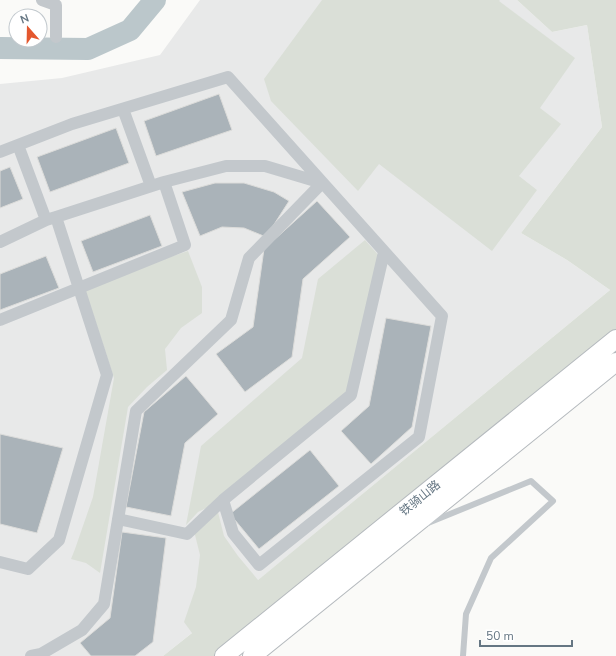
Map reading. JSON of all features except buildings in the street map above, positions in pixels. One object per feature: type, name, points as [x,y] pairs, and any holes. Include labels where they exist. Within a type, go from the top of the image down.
[{"type":"main road","name":"铁骑山路","points":[[224,656],[616,339]]},
{"type":"main road","name":"铁骑山路","points":[[252,656],[616,362]]},
{"type":"street","points":[[42,0],[56,5],[56,38]]},
{"type":"street","points":[[0,152],[72,124],[228,77],[442,316],[419,437],[258,565],[233,533],[223,500]]},
{"type":"street","points":[[123,109],[151,186]]},
{"type":"street","points":[[0,562],[28,569],[59,540],[107,375],[79,288],[51,218],[18,145]]},
{"type":"street","points":[[0,242],[51,218],[164,182],[226,166],[265,166],[322,183]]},
{"type":"street","points":[[0,320],[185,245],[164,182]]},
{"type":"street","points":[[30,656],[41,654],[82,630],[104,604],[136,411],[231,320],[249,258],[322,183]]},
{"type":"street","points":[[118,519],[187,534],[223,500],[351,395],[384,252]]},
{"type":"lane","points":[[406,532],[531,481],[553,501],[491,558],[466,614],[463,656]]},
{"type":"shaded area","points":[[200,0],[517,0],[552,32],[587,25],[602,127],[521,233],[567,260],[610,290],[257,581],[163,656],[0,656],[0,84],[62,78],[160,55]]},
{"type":"shaded area","points":[[322,0],[500,0],[499,1],[575,58],[540,108],[561,124],[519,176],[537,190],[492,251],[379,164],[358,191],[271,101],[264,79]]},
{"type":"shaded area","points":[[517,0],[616,0],[616,339],[224,656],[163,656],[192,633],[184,622],[196,587],[200,555],[194,531],[218,512],[224,536],[258,580],[610,290],[567,260],[521,233],[602,127],[587,25],[552,32]]},
{"type":"shaded area","points":[[365,240],[381,258],[351,395],[223,500],[198,512],[186,525],[201,446],[302,358],[318,279]]},
{"type":"shaded area","points":[[188,251],[202,287],[202,313],[181,328],[165,349],[167,370],[147,387],[128,407],[100,573],[86,563],[71,559],[93,497],[114,378],[84,286]]},
{"type":"waterway","points":[[0,48],[88,49],[130,30],[155,0]]}]
